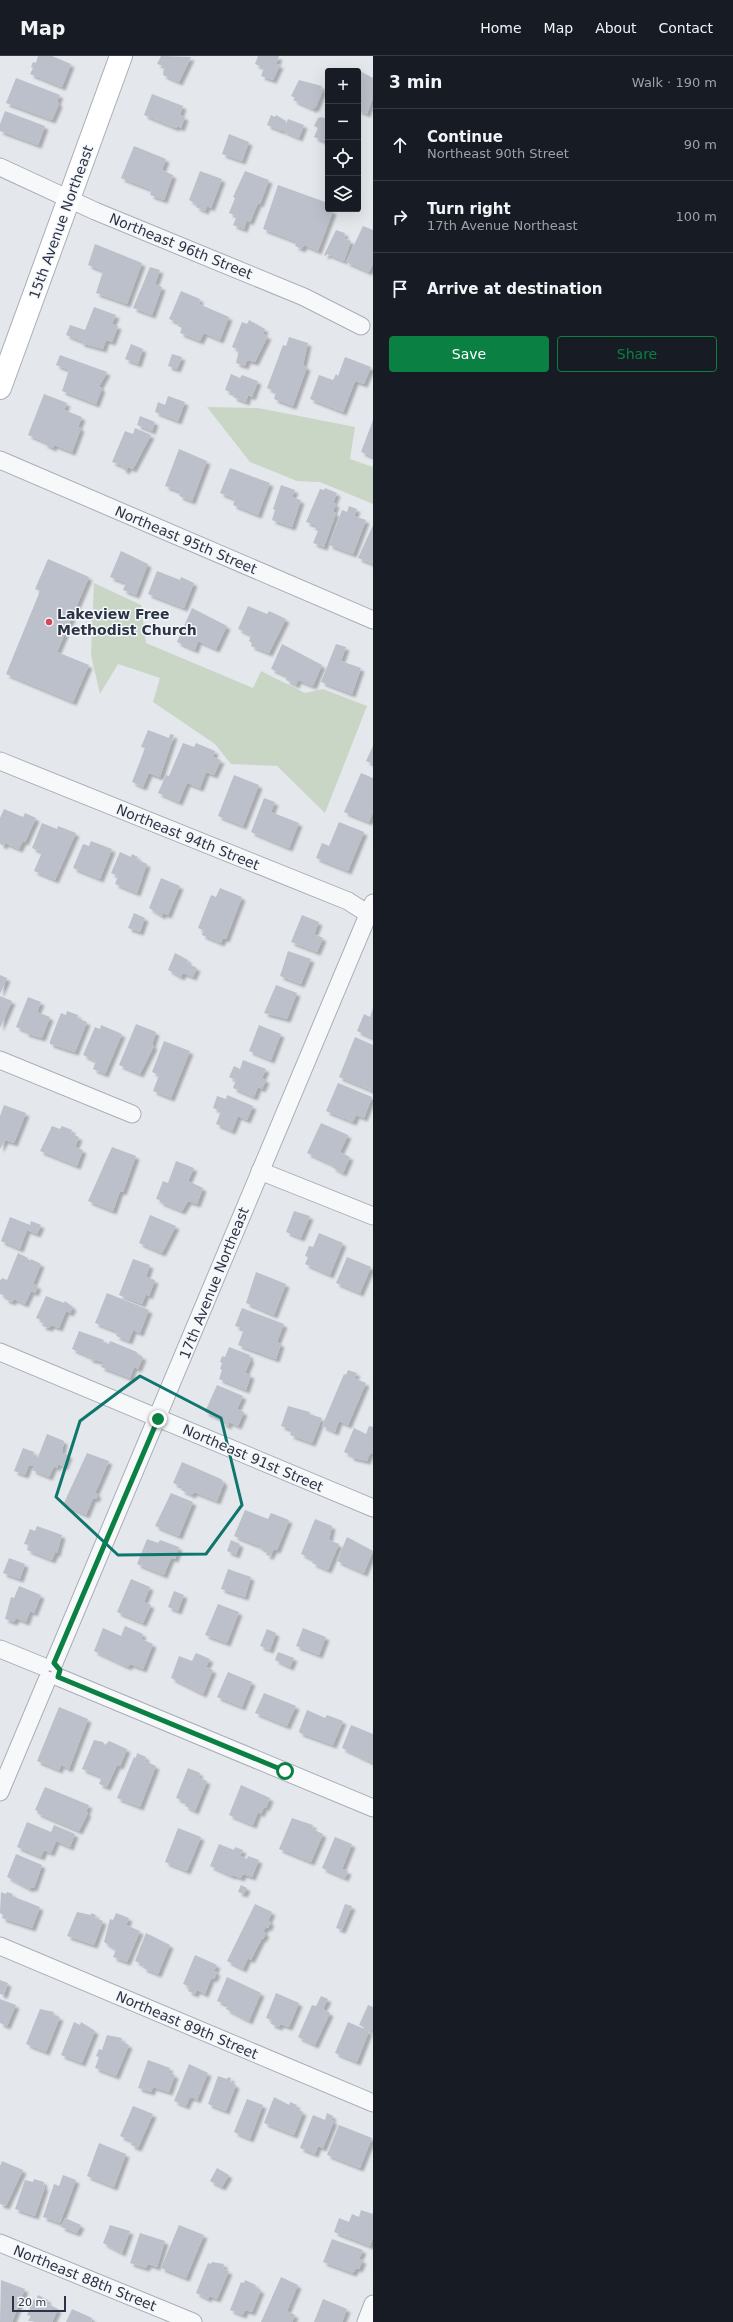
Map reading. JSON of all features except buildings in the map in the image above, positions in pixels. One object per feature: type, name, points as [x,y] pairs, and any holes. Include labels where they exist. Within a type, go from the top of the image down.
[{"type":"street","name":"15th Avenue Northeast","points":[[0,388],[121,56]]},
{"type":"street","name":"Northeast 96th Street","points":[[0,168],[304,297],[361,326]]},
{"type":"street","name":"Northeast 95th Street","points":[[0,460],[373,620]]},
{"type":"street","name":"Northeast 94th Street","points":[[0,761],[372,911]]},
{"type":"street","name":"17th Avenue Northeast","points":[[0,1792],[158,1419],[260,1171],[372,911]]},
{"type":"street","points":[[0,1060],[132,1114]]},
{"type":"street","points":[[260,1171],[373,1216]]},
{"type":"street","name":"Northeast 91st Street","points":[[0,1352],[373,1508]]},
{"type":"street","points":[[0,1649],[373,1808]]},
{"type":"street","name":"Northeast 89th Street","points":[[0,1946],[373,2103]]},
{"type":"street","name":"Northeast 88th Street","points":[[0,2243],[193,2322]]},
{"type":"street","points":[[366,2322],[373,2304]]},
{"type":"highlighted area","points":[[140,1376],[221,1418],[242,1505],[206,1554],[118,1555],[56,1497],[80,1421]]},
{"type":"green space","points":[[207,407],[258,408],[355,427],[350,459],[373,467],[373,504],[320,482],[297,481],[250,462]]},
{"type":"green space","points":[[94,583],[141,605],[146,643],[253,688],[261,671],[305,693],[323,689],[367,706],[325,813],[277,766],[231,764],[215,744],[153,702],[160,678],[118,664],[100,694],[91,655]]},
{"type":"place","name":"Lakeview Free Methodist Church","points":[[49,622]]},
{"type":"route","points":[[158,1419],[54,1663],[58,1665],[60,1670],[58,1677],[285,1771]]}]
